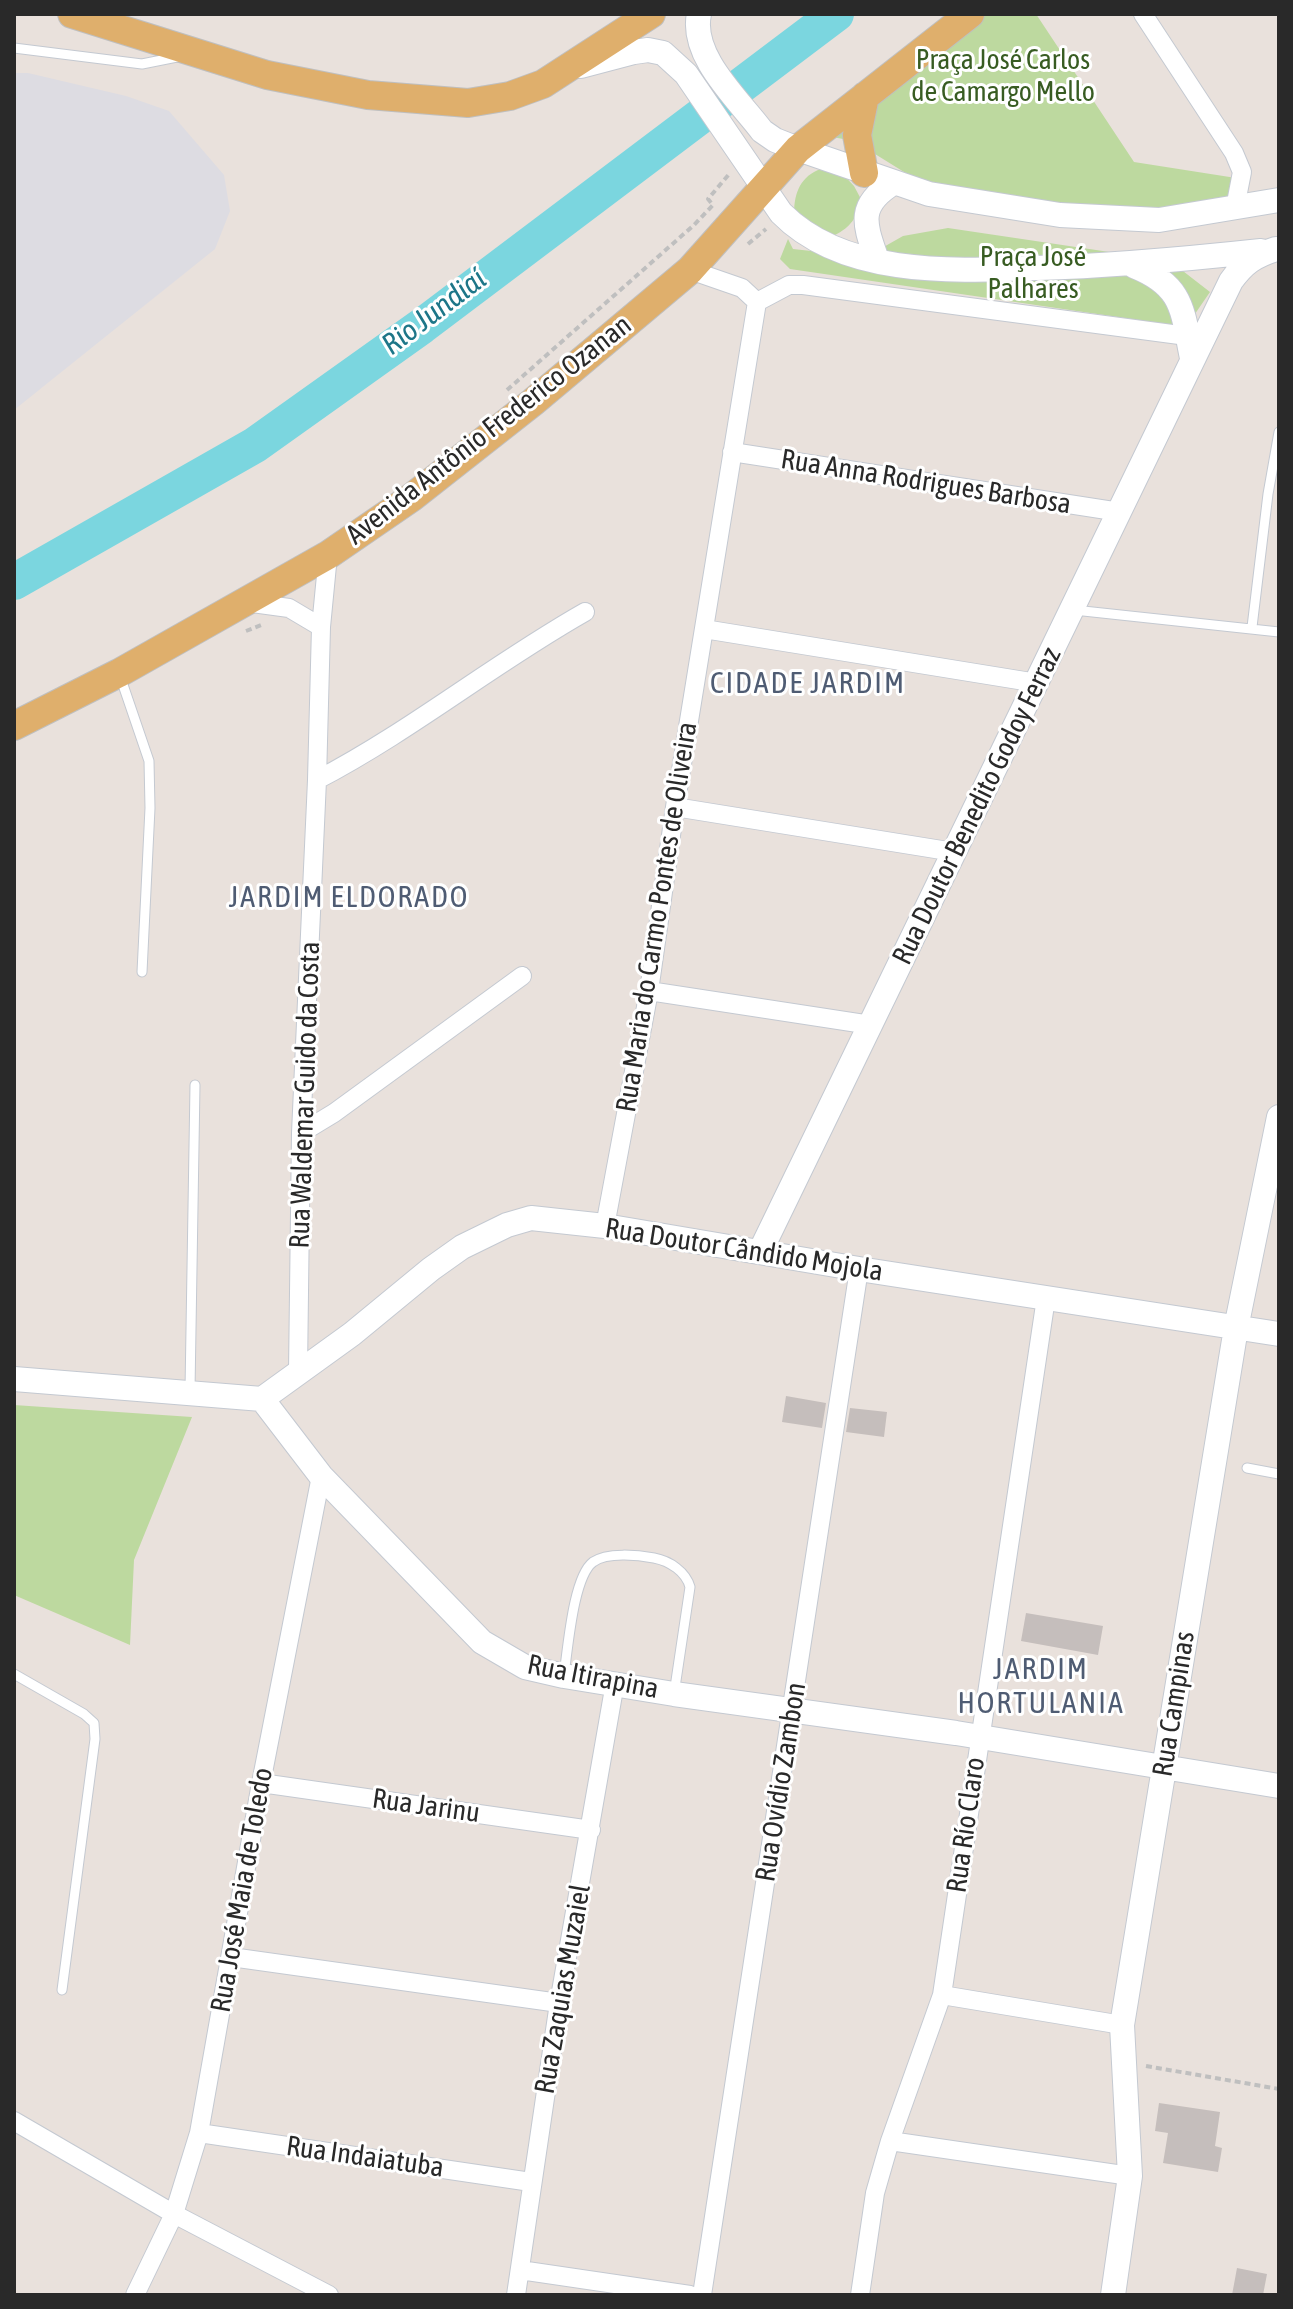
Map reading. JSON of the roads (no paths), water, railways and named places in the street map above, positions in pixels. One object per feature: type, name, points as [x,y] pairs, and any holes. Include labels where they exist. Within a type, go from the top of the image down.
[{"type":"main road","points":[[72,14],[267,75],[368,95],[468,103],[510,96],[543,84],[651,14]]},
{"type":"main road","points":[[798,149],[970,14]]},
{"type":"main road","points":[[864,173],[857,135],[865,96]]},
{"type":"main road","name":"Avenida Antônio Frederico Ozanan","points":[[14,726],[119,673],[328,555],[411,498],[533,402],[690,270],[798,149]]},
{"type":"street","points":[[699,14],[697,37],[705,57],[762,131],[775,140],[893,183],[929,194],[1060,215],[1159,220],[1279,200]]},
{"type":"street","points":[[1143,14],[1234,153],[1242,172],[1235,208]]},
{"type":"street","points":[[563,72],[620,55],[648,50],[663,53],[686,74],[781,213],[794,227],[835,248],[877,260],[954,270],[1131,265],[1278,250]]},
{"type":"street","points":[[877,260],[865,215],[870,203],[893,183]]},
{"type":"street","name":"Rua Doutor Benedito Godoy Ferraz","points":[[760,1252],[1074,610],[1120,512],[1190,347],[1242,266],[1254,256],[1278,250]]},
{"type":"street","points":[[690,270],[742,288],[757,302],[789,285],[803,285],[1190,347],[1180,304],[1174,293],[1160,277],[1131,265]]},
{"type":"street","name":"Rua Maria do Carmo Pontes de Oliveira","points":[[605,1226],[649,991],[675,807],[757,302]]},
{"type":"street","name":"Rua Anna Rodrigues Barbosa","points":[[732,452],[1120,512]]},
{"type":"street","name":"Rua Waldemar Guido da Costa","points":[[298,1372],[301,1133],[321,627],[328,555]]},
{"type":"street","points":[[243,601],[289,608],[321,627]]},
{"type":"street","points":[[317,780],[365,755],[585,612]]},
{"type":"street","points":[[704,629],[1037,683]]},
{"type":"street","points":[[675,807],[954,852]]},
{"type":"street","points":[[301,1133],[334,1113],[522,976]]},
{"type":"street","points":[[649,991],[871,1025]]},
{"type":"street","name":"Rua Campinas","points":[[1113,2295],[1130,2176],[1122,2025],[1236,1328],[1278,1133]]},
{"type":"street","name":"Rua Doutor Cândido Mojola","points":[[262,1399],[352,1334],[462,1247],[531,1218],[605,1226],[1279,1334]]},
{"type":"street","name":"Rua Ovídio Zambon","points":[[702,2295],[859,1269]]},
{"type":"street","name":"Rua Río Claro","points":[[860,2295],[875,2193],[890,2141],[942,1995],[1046,1298]]},
{"type":"street","points":[[14,1379],[262,1399]]},
{"type":"street","name":"Rua Itirapina","points":[[262,1399],[321,1476],[482,1642],[525,1667],[674,1694],[979,1736],[1279,1786]]},
{"type":"street","name":"Rua José Maia de Toledo","points":[[135,2295],[174,2214],[199,2133],[261,1783],[321,1476]]},
{"type":"street","name":"Rua Zaquias Muzaiel","points":[[516,2295],[559,2003],[615,1683]]},
{"type":"street","name":"Rua Jarinu","points":[[261,1783],[591,1830]]},
{"type":"street","points":[[231,1957],[559,2003]]},
{"type":"street","points":[[942,1995],[1122,2025]]},
{"type":"street","points":[[14,2121],[174,2214],[329,2295]]},
{"type":"street","name":"Rua Indaiatuba","points":[[199,2133],[531,2182]]},
{"type":"street","points":[[890,2141],[1130,2176]]},
{"type":"street","points":[[520,2270],[690,2295]]},
{"type":"lane","points":[[14,48],[142,64],[194,54]]},
{"type":"lane","points":[[1252,627],[1268,494],[1279,434]]},
{"type":"lane","points":[[1074,610],[1279,632]]},
{"type":"lane","points":[[119,673],[149,761],[150,808],[142,972]]},
{"type":"lane","points":[[190,1394],[195,1085]]},
{"type":"lane","points":[[1247,1468],[1279,1474]]},
{"type":"lane","points":[[564,1676],[578,1589],[590,1564],[603,1556],[656,1558],[675,1567],[687,1578],[690,1587],[674,1694]]},
{"type":"lane","points":[[14,1674],[84,1714],[94,1723],[95,1739],[62,1990]]},
{"type":"waterway","name":"Rio Jundiaí","points":[[14,582],[255,445],[422,326],[836,14]]},
{"type":"district","name":"CIDADE JARDIM","points":[[808,684]]},
{"type":"district","name":"JARDIM ELDORADO","points":[[349,898]]},
{"type":"district","name":"JARDIM HORTULANIA","points":[[1041,1687]]},
{"type":"park label","name":"Praça José Carlos de Camargo Mello","points":[[1003,76]]},
{"type":"park label","name":"Praça José Palhares","points":[[1033,273]]}]
